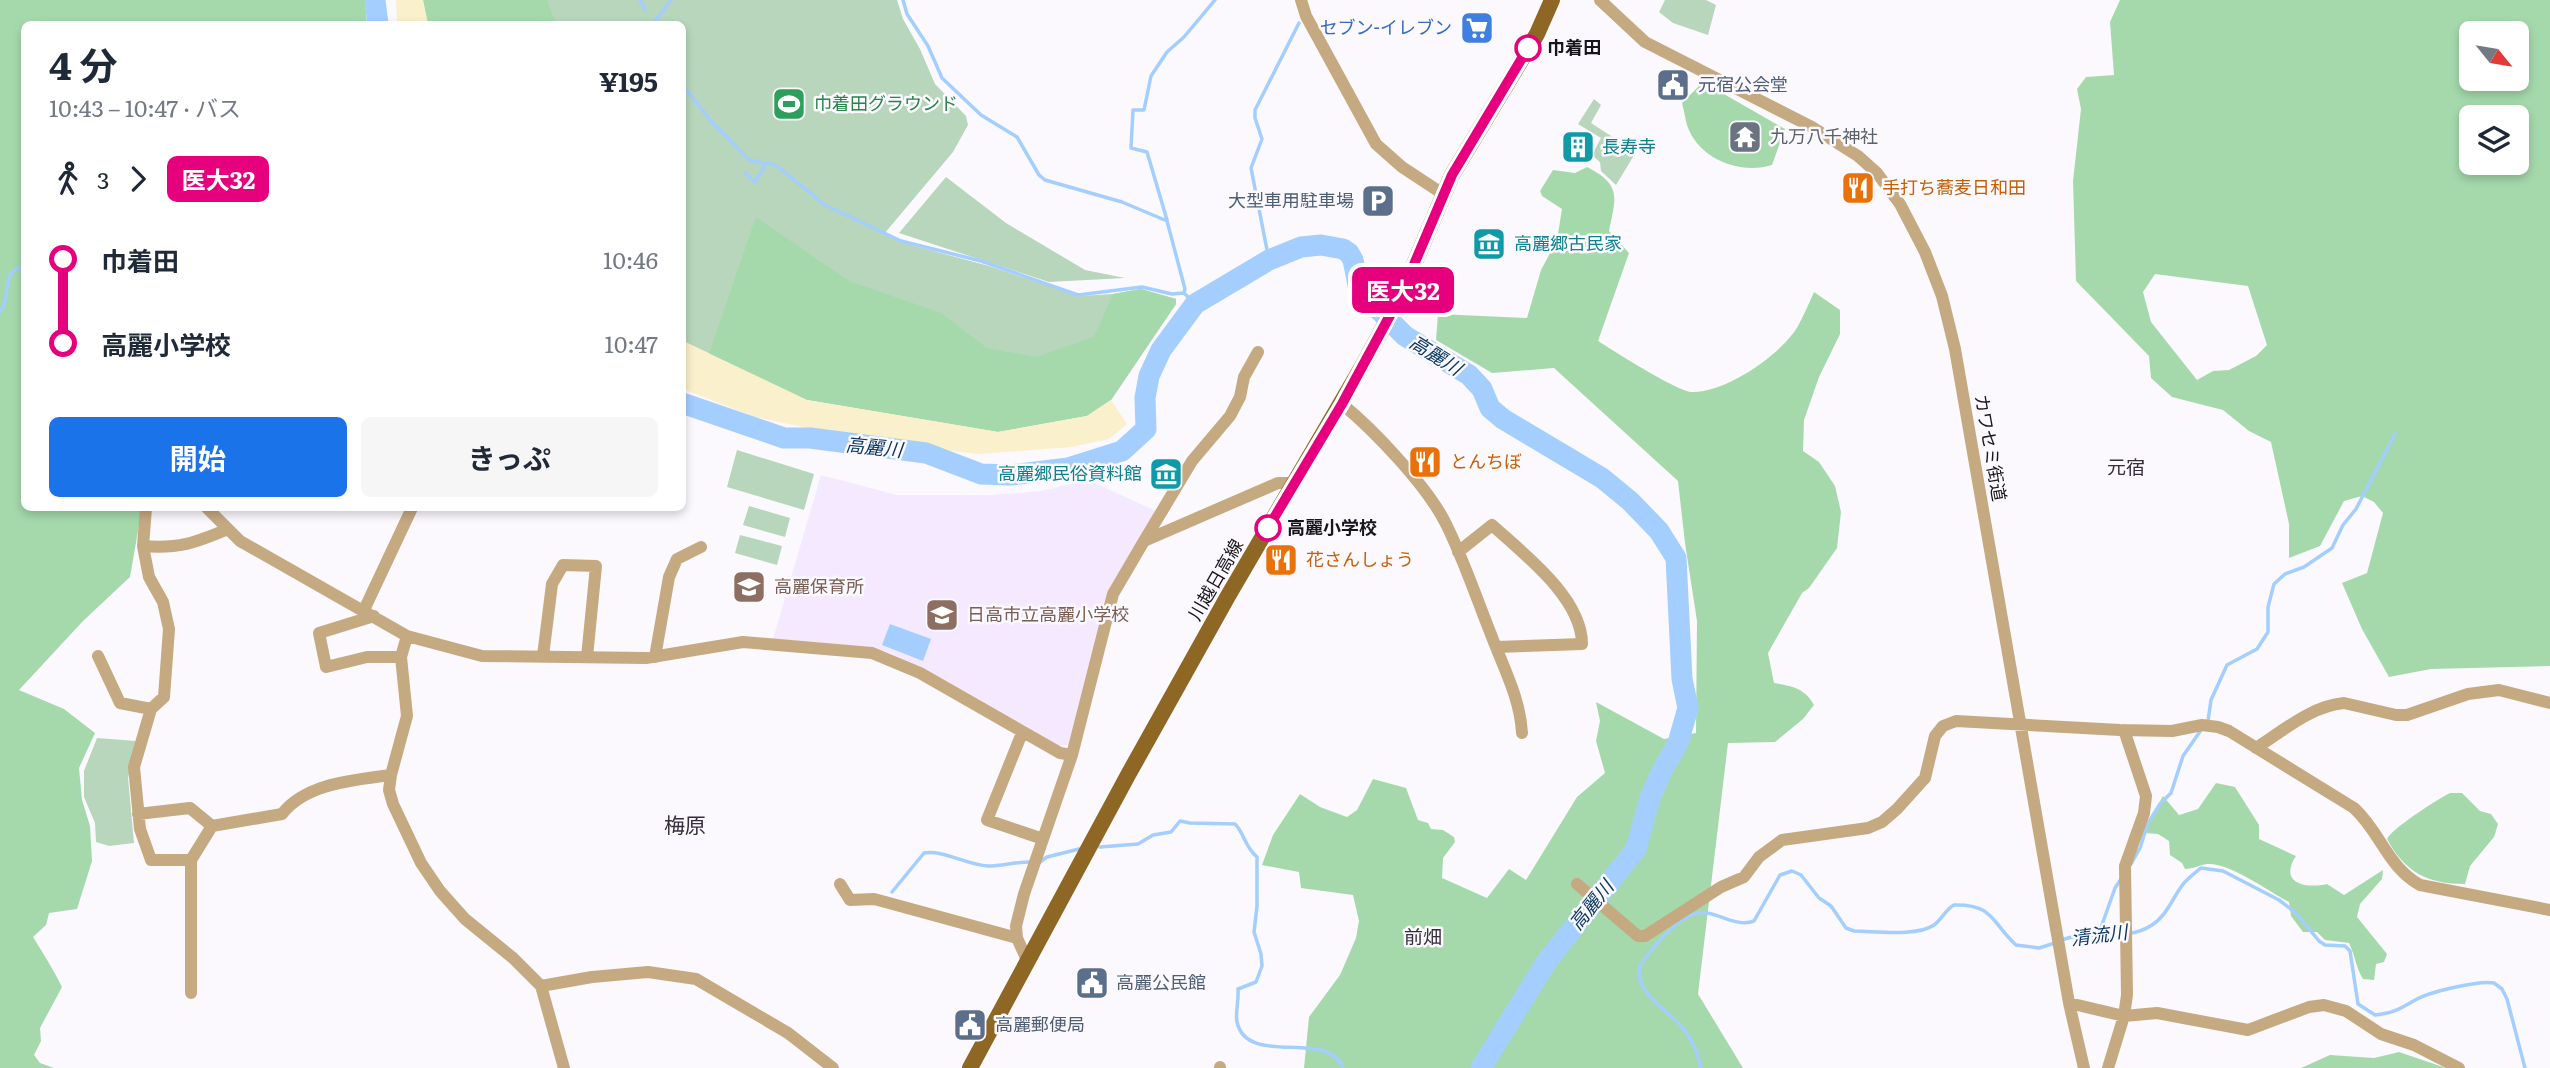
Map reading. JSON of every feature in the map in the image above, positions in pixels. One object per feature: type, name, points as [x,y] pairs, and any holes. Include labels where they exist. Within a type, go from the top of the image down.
[{"type":"main road","name":"川越日高線","points":[[970,1068],[1228,596],[1342,404],[1401,295],[1443,194],[1484,119],[1532,41],[1552,0]]},
{"type":"street","points":[[1301,0],[1306,16],[1376,144],[1402,167],[1443,194]]},
{"type":"street","name":"カワセミ街道","points":[[1600,0],[1645,42],[1812,127],[1858,156],[1890,189],[1910,220],[1925,252],[1942,296],[1955,349],[2069,1003],[2084,1068]]},
{"type":"street","points":[[1027,960],[1017,938],[1016,926],[1024,894],[1072,755],[1113,594],[1192,461],[1230,416],[1240,397],[1244,377],[1258,352]]},
{"type":"street","points":[[1342,404],[1357,416],[1426,493],[1447,525],[1521,713],[1522,733]]},
{"type":"street","points":[[1144,541],[1278,483],[1296,483]]},
{"type":"street","points":[[146,511],[143,546],[149,578],[163,602],[169,629],[164,696],[151,709],[134,767],[138,814],[140,829],[151,860],[191,860]]},
{"type":"street","points":[[210,511],[240,541],[407,636],[482,656],[655,657],[743,642],[872,653],[920,673],[1022,733],[1060,753],[1072,755]]},
{"type":"street","points":[[401,657],[367,657],[327,667],[319,633],[369,613],[411,511]]},
{"type":"street","points":[[1458,552],[1492,525],[1555,582],[1582,631],[1581,644],[1496,648]]},
{"type":"street","points":[[143,546],[170,548],[228,530]]},
{"type":"street","points":[[655,657],[669,578],[677,559],[701,547]]},
{"type":"street","points":[[543,656],[552,584],[563,565],[597,566],[587,657]]},
{"type":"street","points":[[407,636],[401,657],[407,716],[391,775],[389,790],[393,804],[421,863],[440,891],[466,919],[520,964],[541,986],[564,1068]]},
{"type":"street","points":[[98,656],[120,703],[151,709]]},
{"type":"street","points":[[2256,748],[2313,712],[2336,703],[2407,715],[2468,694],[2499,690],[2550,703]]},
{"type":"street","points":[[1577,884],[1638,936],[1645,936],[1721,887],[1744,877],[1759,857],[1782,839],[1868,828],[1882,822],[1924,778],[1935,736],[1948,723],[1956,721],[2172,731],[2202,725],[2229,731],[2354,808],[2363,816],[2405,876],[2420,885],[2550,910]]},
{"type":"street","points":[[2108,1068],[2124,1016],[2127,995],[2125,866],[2144,813],[2146,796],[2124,730]]},
{"type":"street","points":[[1022,733],[987,820],[1043,839]]},
{"type":"street","points":[[138,814],[190,807],[212,825],[282,814],[292,802],[320,789],[391,775]]},
{"type":"street","points":[[191,992],[191,860],[212,825]]},
{"type":"street","points":[[840,884],[850,901],[874,899],[889,902],[1017,938]]},
{"type":"street","points":[[541,986],[592,977],[648,972],[696,979],[788,1033],[833,1068]]},
{"type":"street","points":[[2069,1003],[2124,1016],[2157,1013],[2248,1030],[2309,1007],[2324,1005],[2346,1011],[2381,1034],[2414,1045],[2459,1068]]},
{"type":"shaded area","name":"日高市立高麗小学校","points":[[821,475],[897,495],[991,495],[1041,491],[1088,480],[1156,511],[1109,591],[1070,744],[1059,746],[892,654],[871,647],[773,639]]},
{"type":"green space","points":[[0,0],[365,0],[367,21],[21,21],[21,511],[141,511],[130,577],[83,621],[19,690],[64,709],[95,733],[79,768],[82,800],[90,826],[92,861],[77,909],[49,913],[46,925],[33,937],[62,987],[40,1028],[41,1041],[34,1055],[40,1063],[54,1068],[0,1068]]},
{"type":"green space","points":[[423,0],[897,0],[903,19],[935,84],[966,116],[968,125],[953,152],[884,234],[900,242],[989,266],[1079,296],[1141,289],[1176,299],[1176,304],[1111,400],[807,400],[686,342],[686,21],[427,21]]},
{"type":"green space","points":[[423,0],[547,0],[555,21],[427,21]]},
{"type":"green space","points":[[1665,0],[1706,0],[1716,5],[1708,35],[1673,23],[1659,12]]},
{"type":"green space","points":[[2120,0],[2550,0],[2550,666],[2431,669],[2389,677],[2362,629],[2342,583],[2367,573],[2383,513],[2374,502],[2362,496],[2344,501],[2320,546],[2289,558],[2289,524],[2271,442],[2249,431],[2223,410],[2172,397],[2151,378],[2149,356],[2076,281],[2073,181],[2081,109],[2077,89],[2086,77],[2114,75],[2110,22]],"holes":[[[2155,274],[2248,286],[2267,345],[2256,356],[2229,370],[2213,371],[2197,380],[2151,322],[2143,292]]]},
{"type":"green space","points":[[1703,82],[1785,129],[1772,165],[1760,168],[1734,166],[1722,162],[1700,147],[1687,125],[1682,103]]},
{"type":"green space","points":[[1594,99],[1601,105],[1591,123],[1636,152],[1616,185],[1601,171],[1600,162],[1592,155],[1601,138],[1578,124]]},
{"type":"green space","points":[[1587,167],[1611,186],[1614,201],[1609,231],[1629,253],[1598,341],[1631,362],[1685,390],[1706,391],[1752,370],[1779,348],[1798,326],[1814,292],[1840,310],[1840,334],[1819,377],[1804,420],[1803,451],[1819,462],[1835,486],[1841,512],[1837,548],[1809,588],[1802,593],[1768,653],[1774,683],[1802,691],[1814,705],[1803,719],[1775,742],[1728,743],[1698,994],[1743,1068],[1304,1068],[1309,1017],[1340,975],[1356,938],[1359,921],[1353,895],[1301,888],[1299,872],[1262,865],[1273,835],[1300,794],[1320,807],[1347,817],[1357,810],[1373,779],[1406,788],[1418,820],[1428,823],[1431,829],[1443,830],[1454,837],[1455,842],[1443,858],[1442,878],[1487,898],[1509,869],[1526,880],[1577,797],[1605,773],[1596,741],[1600,721],[1596,702],[1664,739],[1696,733],[1697,621],[1678,481],[1554,368],[1492,373],[1436,340],[1438,314],[1527,318],[1541,270],[1557,240],[1562,209],[1542,196],[1540,191],[1553,170],[1575,173]]},
{"type":"green space","points":[[946,177],[1006,223],[1085,270],[1125,278],[1049,282],[899,233]]},
{"type":"green space","points":[[756,217],[849,281],[941,313],[987,348],[1036,357],[1094,337],[1113,294],[1141,289],[1176,299],[1176,304],[1111,400],[1087,416],[998,432],[807,400],[709,354]]},
{"type":"green space","points":[[737,450],[814,474],[804,510],[727,487]]},
{"type":"green space","points":[[749,506],[790,518],[785,537],[743,525]]},
{"type":"green space","points":[[740,535],[782,546],[777,565],[735,553]]},
{"type":"green space","points":[[97,738],[136,741],[128,778],[134,843],[109,846],[96,842],[95,823],[84,797],[84,771]]},
{"type":"green space","points":[[2216,783],[2235,787],[2259,825],[2259,839],[2296,856],[2290,872],[2297,882],[2311,886],[2327,884],[2344,895],[2383,870],[2382,879],[2360,904],[2357,917],[2387,954],[2384,962],[2376,964],[2374,980],[2363,979],[2349,943],[2325,940],[2317,932],[2303,932],[2291,916],[2289,902],[2226,868],[2207,864],[2185,869],[2182,863],[2170,855],[2169,841],[2158,834],[2145,833],[2146,825],[2163,796],[2179,815],[2198,809]]},
{"type":"green space","points":[[2450,793],[2462,793],[2480,811],[2491,814],[2498,824],[2494,837],[2470,866],[2465,884],[2439,882],[2418,874],[2401,860],[2387,839],[2406,822]]},
{"type":"green space","points":[[2399,1052],[2446,1068],[2301,1068],[2330,1055],[2374,1058]]},
{"type":"sand","points":[[396,0],[423,0],[427,21],[397,21]]},
{"type":"sand","points":[[686,342],[807,400],[998,432],[1087,416],[1111,400],[1127,424],[1109,439],[1072,447],[977,454],[866,440],[755,417],[686,390]]},
{"type":"water","points":[[890,624],[931,639],[923,661],[882,645]]},
{"type":"waterway","name":"高麗川","points":[[375,0],[378,21]]},
{"type":"waterway","points":[[640,0],[645,10]]},
{"type":"waterway","points":[[655,21],[671,0]]},
{"type":"waterway","points":[[903,0],[907,14],[928,46],[942,78],[981,115],[1017,137],[1039,175],[1045,180],[1122,202],[1167,221],[1184,292]]},
{"type":"waterway","points":[[1167,220],[1147,152],[1131,148],[1133,110],[1144,110],[1151,76],[1167,52],[1184,37],[1215,0]]},
{"type":"waterway","points":[[1269,260],[1251,168],[1262,139],[1255,110],[1299,23]]},
{"type":"waterway","points":[[686,89],[711,121],[749,160],[776,165],[825,205],[901,241],[981,261],[1078,295],[1142,287],[1172,294],[1184,293],[1195,304]]},
{"type":"waterway","points":[[745,173],[755,182],[766,163]]},
{"type":"waterway","name":"高麗川","points":[[686,404],[784,438],[810,438],[926,453],[981,474],[1011,475],[1068,468],[1122,451],[1146,429],[1145,398],[1149,376],[1161,350],[1195,304],[1269,260],[1301,247],[1321,245],[1343,249],[1349,253],[1358,285],[1405,336],[1469,375],[1482,389],[1490,408],[1503,419],[1602,478],[1630,501],[1659,531],[1676,558],[1682,679],[1688,708],[1678,743],[1650,798],[1636,849],[1547,961],[1481,1068]]},
{"type":"waterway","points":[[0,311],[10,276],[13,271],[21,269]]},
{"type":"waterway","points":[[2208,721],[2211,700],[2227,665],[2257,649],[2268,632],[2268,607],[2274,584],[2285,574],[2304,567],[2332,548],[2343,525],[2356,509],[2395,434]]},
{"type":"waterway","points":[[2131,864],[2140,848],[2148,823],[2171,793],[2183,756],[2201,730]]},
{"type":"waterway","points":[[1100,847],[1138,844],[1153,835],[1171,832],[1180,821],[1235,824],[1249,849],[1257,857],[1254,932],[1262,966],[1256,982],[1238,989],[1237,1022],[1244,1036],[1256,1043],[1322,1050],[1335,1056],[1343,1068]]},
{"type":"waterway","points":[[1040,862],[1047,857],[1079,849]]},
{"type":"waterway","points":[[892,892],[924,853],[940,854],[988,866],[1033,862]]},
{"type":"waterway","name":"清流川","points":[[2062,940],[2119,935],[2142,930],[2161,917],[2183,884],[2201,868],[2223,871],[2279,900],[2296,913],[2325,945],[2345,946],[2350,951],[2358,1004],[2375,1015],[2393,1011],[2423,996],[2443,990],[2477,983],[2494,983],[2502,989],[2507,999],[2525,1068]]},
{"type":"waterway","name":"清流川","points":[[1700,1068],[1696,1050],[1687,1034],[1645,991],[1639,973],[1641,964],[1669,931],[1691,915],[1706,913],[1738,922],[1754,921],[1780,875],[1792,871],[1801,875],[1819,898],[1831,906],[1846,928],[1854,931],[1895,932],[1927,929],[1954,905],[1967,905],[1985,911],[2016,945],[2039,948],[2055,943]]},
{"type":"waterway","points":[[2098,936],[2115,888],[2121,879]]},
{"type":"bus line","name":"医大32","points":[[1268,528],[1342,404],[1401,295],[1452,175],[1528,48]]},
{"type":"place","name":"セブン-イレブン","points":[[1477,28]]},
{"type":"place","name":"巾着田","points":[[1528,48]]},
{"type":"place","name":"元宿公会堂","points":[[1673,85]]},
{"type":"place","name":"巾着田グラウンド","points":[[789,104]]},
{"type":"place","name":"九万八千神社","points":[[1745,137]]},
{"type":"place","name":"長寿寺","points":[[1578,147]]},
{"type":"place","name":"手打ち蕎麦日和田","points":[[1858,188]]},
{"type":"place","name":"大型車用駐車場","points":[[1378,201]]},
{"type":"place","name":"高麗郷古民家","points":[[1489,244]]},
{"type":"place","name":"とんちぼ","points":[[1425,462]]},
{"type":"place","name":"高麗郷民俗資料館","points":[[1166,474]]},
{"type":"place","name":"高麗小学校","points":[[1268,528]]},
{"type":"place","name":"花さんしょう","points":[[1281,560]]},
{"type":"place","name":"高麗保育所","points":[[749,587]]},
{"type":"place","name":"日高市立高麗小学校","points":[[942,615]]},
{"type":"place","name":"高麗公民館","points":[[1092,983]]},
{"type":"place","name":"高麗郵便局","points":[[970,1025]]},
{"type":"district","name":"元宿","points":[[2126,467]]},
{"type":"district","name":"梅原","points":[[685,826]]},
{"type":"district","name":"前畑","points":[[1423,937]]}]
